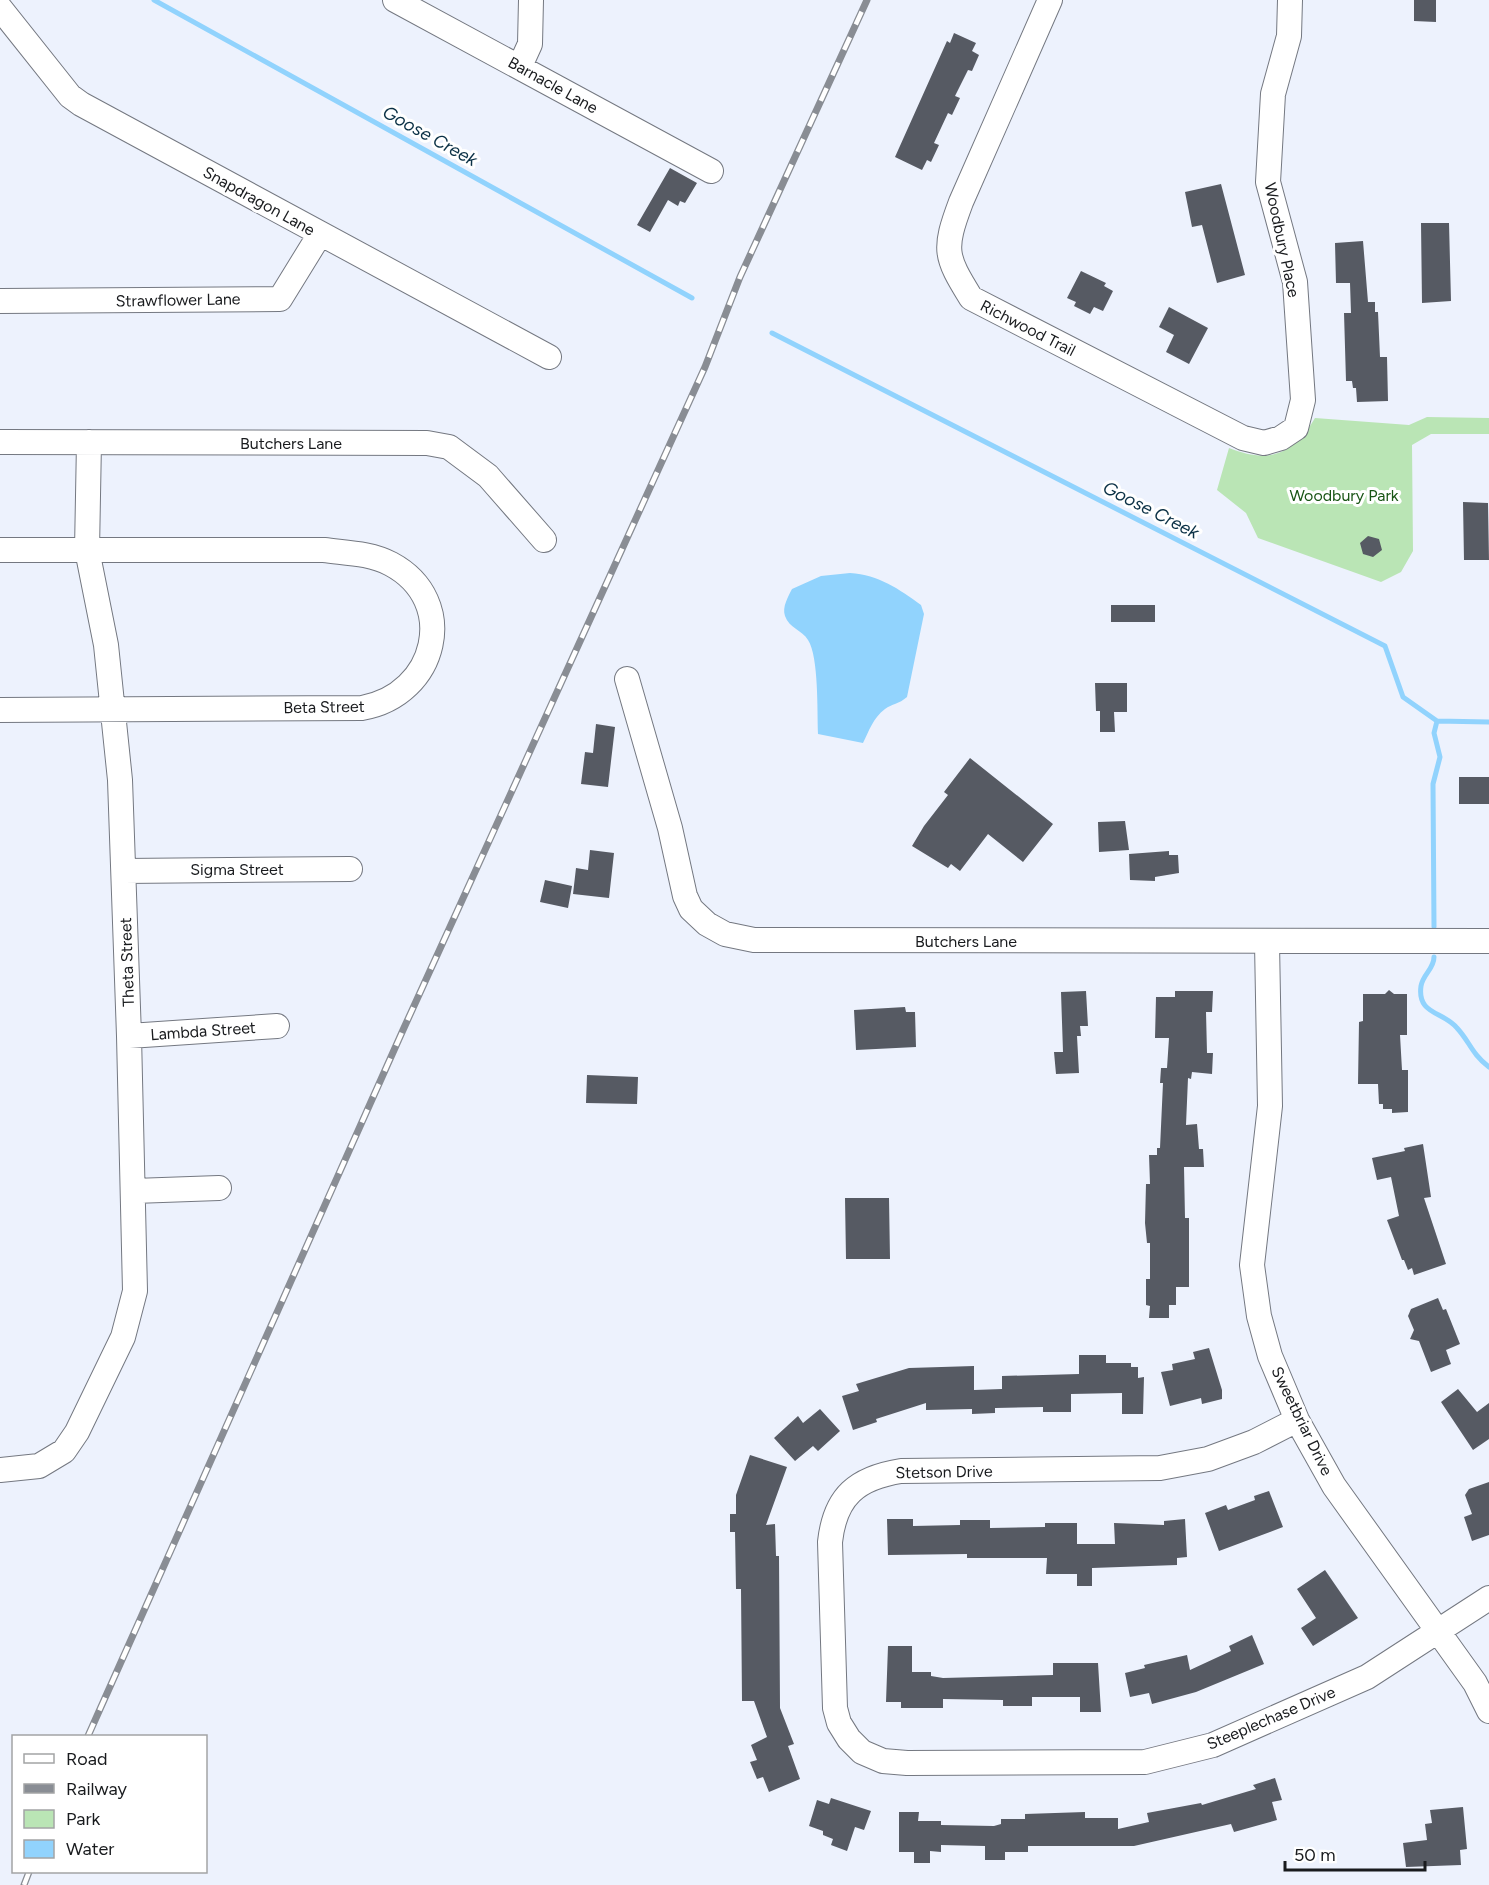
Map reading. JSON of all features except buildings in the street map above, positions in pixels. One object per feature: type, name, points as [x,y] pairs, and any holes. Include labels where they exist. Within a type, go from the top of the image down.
[{"type":"street","name":"Barnacle Lane","points":[[395,0],[711,171]]},
{"type":"street","points":[[520,66],[530,44],[531,0]]},
{"type":"street","name":"Richwood Trail","points":[[1050,0],[949,234],[951,266],[971,298],[1243,438],[1264,443],[1281,438]]},
{"type":"street","name":"Woodbury Place","points":[[1281,438],[1296,428],[1303,400],[1295,282],[1268,182],[1273,94],[1289,36],[1290,0]]},
{"type":"street","name":"Snapdragon Lane","points":[[0,8],[70,96],[81,104],[549,357]]},
{"type":"street","name":"Strawflower Lane","points":[[0,301],[280,299],[321,234]]},
{"type":"street","name":"Butchers Lane","points":[[0,442],[427,443],[449,447],[489,476],[544,540]]},
{"type":"street","name":"Theta Street","points":[[0,1470],[28,1469],[50,1461],[64,1452],[77,1432],[123,1337],[135,1291],[124,871],[114,709],[106,645],[87,550],[89,442]]},
{"type":"street","name":"Beta Street","points":[[0,550],[324,550],[371,555],[392,564],[410,577],[423,595],[430,612],[432,632],[429,650],[422,668],[408,688],[376,705],[362,708],[0,710]]},
{"type":"street","name":"Butchers Lane","points":[[627,679],[670,828],[685,896],[700,918],[725,934],[754,940],[1489,941]]},
{"type":"street","name":"Sigma Street","points":[[124,871],[350,869]]},
{"type":"street","name":"Sweetbriar Drive","points":[[1267,942],[1270,1106],[1252,1265],[1259,1316],[1270,1356],[1298,1420],[1334,1486],[1475,1683],[1489,1711]]},
{"type":"street","name":"Lambda Street","points":[[129,1036],[277,1026]]},
{"type":"street","points":[[134,1191],[219,1188]]},
{"type":"street","name":"Stetson Drive","points":[[854,1744],[839,1723],[835,1708],[830,1542],[835,1516],[854,1488],[865,1479],[901,1471],[1160,1468],[1209,1459],[1254,1442],[1298,1420]]},
{"type":"street","name":"Steeplechase Drive","points":[[854,1744],[862,1752],[883,1761],[907,1763],[1145,1762],[1214,1744],[1367,1677],[1489,1598]]},
{"type":"green space","name":"Woodbury Park","points":[[1427,417],[1489,418],[1489,434],[1431,434],[1412,445],[1413,551],[1401,572],[1381,582],[1258,538],[1246,513],[1217,490],[1229,448],[1256,455],[1279,453],[1298,441],[1315,418],[1409,425]]},
{"type":"water","points":[[850,573],[870,577],[897,588],[921,605],[924,614],[907,697],[877,716],[863,743],[818,734],[816,671],[812,648],[808,640],[789,623],[784,613],[792,589],[821,576]]},
{"type":"waterway","name":"Goose Creek","points":[[154,0],[692,298]]},
{"type":"waterway","name":"Goose Creek","points":[[772,333],[1385,646],[1403,697],[1437,721],[1489,722]]},
{"type":"waterway","points":[[1434,927],[1433,784],[1440,757],[1434,733],[1437,721]]},
{"type":"waterway","points":[[1434,957],[1421,986],[1423,1002],[1432,1012],[1457,1028],[1478,1057],[1489,1067]]},
{"type":"railway","points":[[88,1735],[403,1030],[705,367],[740,277],[867,0]]},
{"type":"railway","points":[[24,1885],[29,1873]]}]
